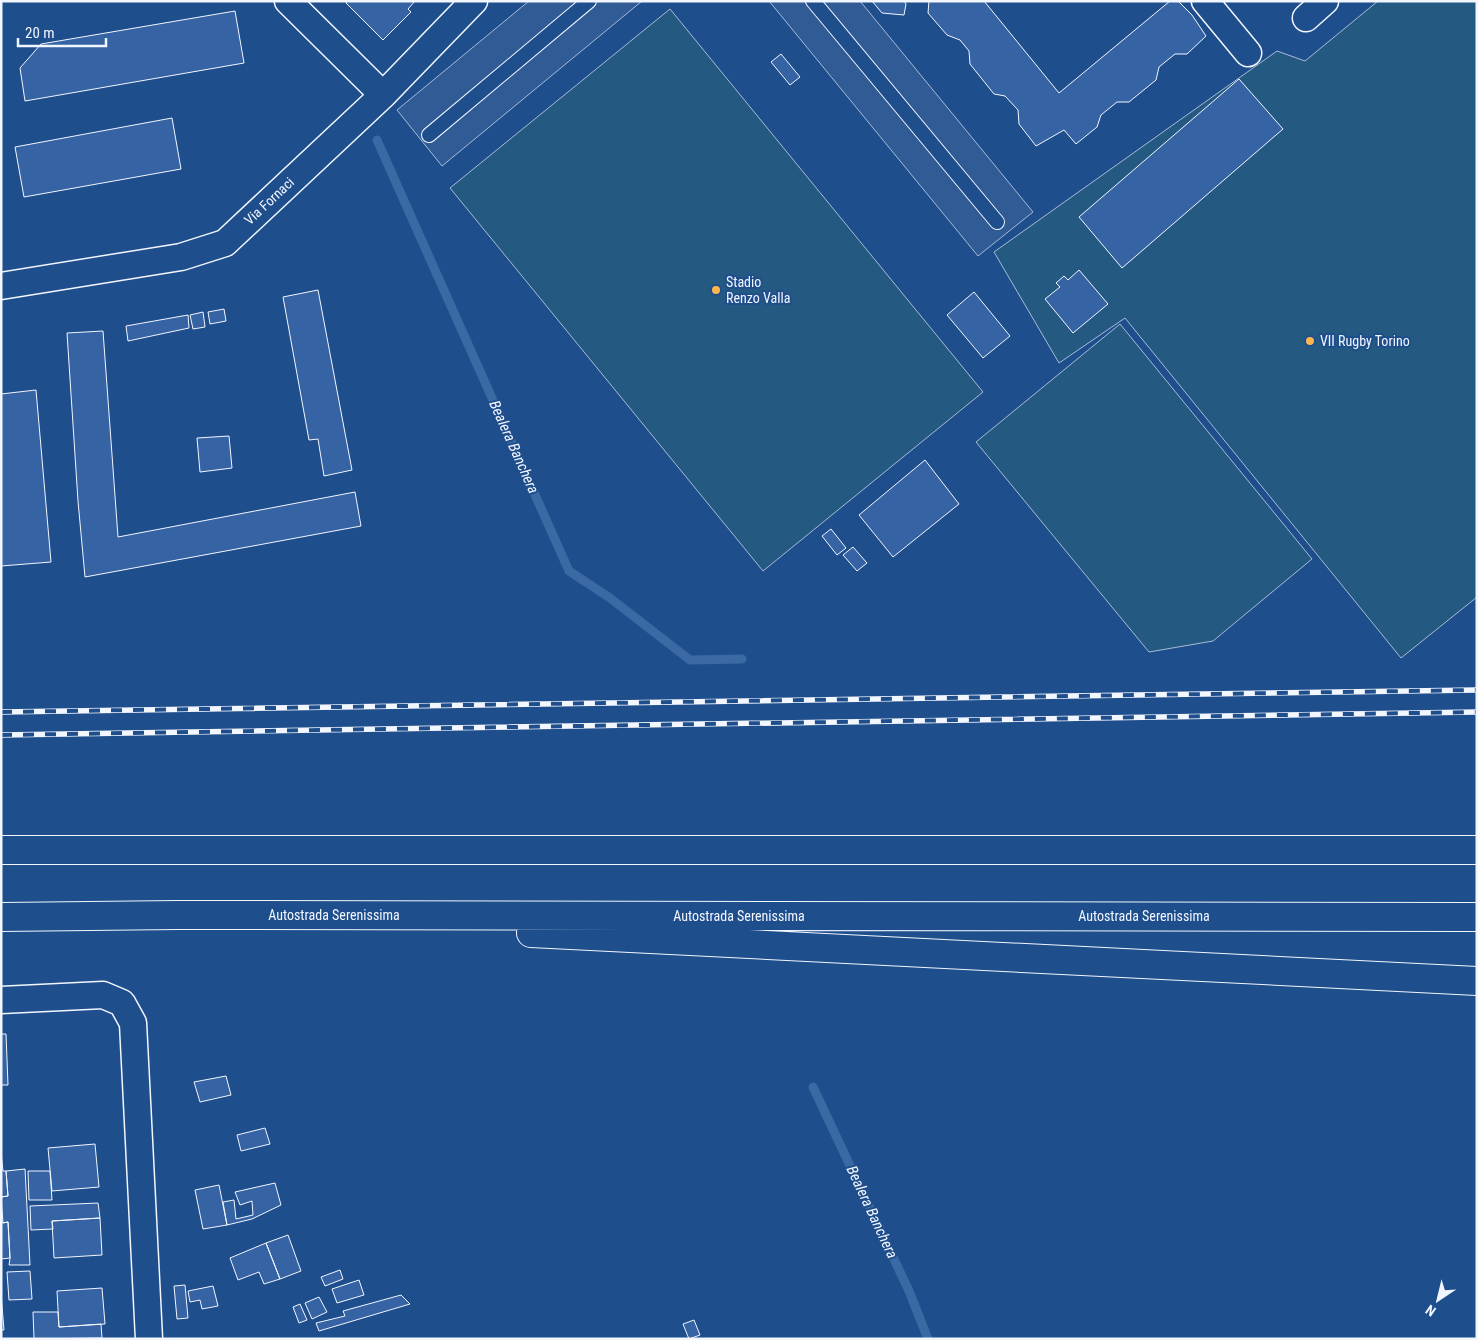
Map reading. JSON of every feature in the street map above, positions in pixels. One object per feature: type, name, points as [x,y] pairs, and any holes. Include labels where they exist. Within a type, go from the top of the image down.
[{"type":"highway","points":[[1,850],[1477,850]]},
{"type":"highway","points":[[177,915],[1477,981]]},
{"type":"highway","name":"Autostrada Serenissima","points":[[1,917],[177,915],[1477,917]]},
{"type":"street","points":[[288,1],[383,95]]},
{"type":"street","name":"Via Fornaci","points":[[1,286],[181,258],[225,242],[383,95],[474,1]]},
{"type":"street","points":[[1205,1],[1248,53]]},
{"type":"street","points":[[1306,18],[1325,1]]},
{"type":"street","points":[[1,1000],[103,995],[122,1003],[133,1023],[149,1339]]},
{"type":"lane","points":[[429,134],[590,1]]},
{"type":"lane","points":[[813,1],[997,222]]},
{"type":"shaded area","points":[[529,1],[642,1],[442,166],[397,110]]},
{"type":"shaded area","points":[[769,1],[860,1],[1033,212],[978,256]]},
{"type":"shaded area","name":"VII Rugby Torino","points":[[1378,1],[1477,1],[1477,597],[1401,658],[1125,318],[1059,363],[994,252],[1277,51],[1305,61]]},
{"type":"shaded area","name":"Stadio Renzo Valla","points":[[670,9],[983,392],[763,571],[450,188]]},
{"type":"shaded area","points":[[1120,324],[1312,559],[1213,641],[1149,652],[976,442]]},
{"type":"building","points":[[347,1],[415,1],[408,9],[411,12],[383,40],[346,3]]},
{"type":"building","points":[[872,1],[904,1],[906,4],[904,15],[882,13]]},
{"type":"building","points":[[929,1],[984,1],[1059,93],[1170,1],[1178,1],[1192,15],[1206,36],[1187,54],[1175,54],[1159,67],[1156,80],[1129,102],[1117,102],[1101,115],[1097,127],[1076,144],[1064,130],[1036,146],[1019,124],[1018,110],[1005,96],[994,94],[970,64],[969,51],[960,40],[947,35],[928,13]]},
{"type":"building","points":[[235,11],[244,63],[25,101],[20,68],[41,44]]},
{"type":"building","points":[[781,54],[800,77],[790,85],[771,62]]},
{"type":"building","points":[[1239,79],[1283,129],[1122,268],[1079,217]]},
{"type":"building","points":[[172,118],[181,169],[24,197],[15,147]]},
{"type":"building","points":[[1079,270],[1108,304],[1073,333],[1045,299],[1060,287],[1056,283],[1064,276],[1068,280]]},
{"type":"building","points":[[318,290],[352,470],[324,476],[318,439],[309,440],[283,297]]},
{"type":"building","points":[[974,292],[1010,336],[983,358],[947,315]]},
{"type":"building","points":[[224,309],[226,321],[210,324],[208,312]]},
{"type":"building","points":[[203,312],[205,327],[193,329],[190,315]]},
{"type":"building","points":[[188,315],[189,328],[128,341],[126,326]]},
{"type":"building","points":[[103,331],[118,537],[355,492],[361,526],[85,577],[67,333]]},
{"type":"building","points":[[36,390],[51,562],[1,566],[1,394]]},
{"type":"building","points":[[229,436],[232,468],[200,472],[197,438]]},
{"type":"building","points":[[925,460],[959,504],[893,557],[859,515]]},
{"type":"building","points":[[831,529],[846,548],[837,555],[822,536]]},
{"type":"building","points":[[853,547],[867,563],[857,571],[843,555]]},
{"type":"building","points":[[1,1034],[6,1034],[8,1085],[1,1085]]},
{"type":"building","points":[[226,1076],[231,1095],[200,1102],[194,1082]]},
{"type":"building","points":[[265,1128],[270,1144],[241,1151],[237,1135]]},
{"type":"building","points":[[95,1144],[99,1187],[52,1191],[48,1148]]},
{"type":"building","points":[[1,1153],[3,1171],[6,1171],[8,1196],[1,1197]]},
{"type":"building","points":[[25,1169],[30,1265],[9,1265],[8,1222],[3,1223],[1,1197],[8,1196],[6,1171]]},
{"type":"building","points":[[28,1171],[50,1171],[52,1200],[29,1200]]},
{"type":"building","points":[[275,1183],[281,1205],[252,1219],[227,1225],[223,1202],[234,1200],[236,1219],[253,1215],[252,1201],[240,1205],[235,1192]]},
{"type":"building","points":[[219,1185],[227,1225],[203,1229],[195,1190]]},
{"type":"building","points":[[98,1203],[100,1218],[52,1221],[53,1229],[31,1230],[30,1206]]},
{"type":"building","points":[[100,1218],[102,1255],[54,1258],[52,1221]]},
{"type":"building","points":[[8,1222],[10,1258],[1,1259],[1,1223]]},
{"type":"building","points":[[288,1235],[301,1271],[280,1279],[266,1243]]},
{"type":"building","points":[[266,1243],[280,1279],[264,1284],[259,1272],[238,1280],[230,1258]]},
{"type":"building","points":[[340,1270],[343,1279],[325,1286],[321,1277]]},
{"type":"building","points":[[30,1271],[32,1299],[9,1300],[7,1272]]},
{"type":"building","points":[[359,1280],[364,1295],[337,1303],[332,1289]]},
{"type":"building","points":[[185,1285],[188,1318],[177,1319],[174,1286]]},
{"type":"building","points":[[213,1286],[218,1306],[202,1309],[200,1300],[190,1302],[188,1291]]},
{"type":"building","points":[[102,1288],[105,1324],[59,1327],[57,1291]]},
{"type":"building","points":[[1,1294],[4,1330],[1,1330]]},
{"type":"building","points":[[401,1295],[410,1304],[319,1331],[316,1323],[345,1316],[343,1311]]},
{"type":"building","points":[[319,1297],[327,1312],[312,1319],[305,1303]]},
{"type":"building","points":[[300,1304],[307,1320],[299,1323],[293,1307]]},
{"type":"building","points":[[33,1312],[58,1312],[59,1327],[101,1324],[102,1338],[34,1339]]},
{"type":"building","points":[[694,1320],[700,1335],[689,1339],[683,1324]]},
{"type":"waterway","name":"Bealera Banchera","points":[[377,140],[569,571],[610,598],[690,660],[742,659]]},
{"type":"waterway","name":"Bealera Banchera","points":[[813,1087],[909,1291],[928,1339]]},
{"type":"railway","points":[[1,712],[1477,690]]},
{"type":"railway","points":[[1,735],[1477,712]]},
{"type":"place","name":"Stadio Renzo Valla","points":[[716,290]]},
{"type":"place","name":"VII Rugby Torino","points":[[1310,341]]}]
